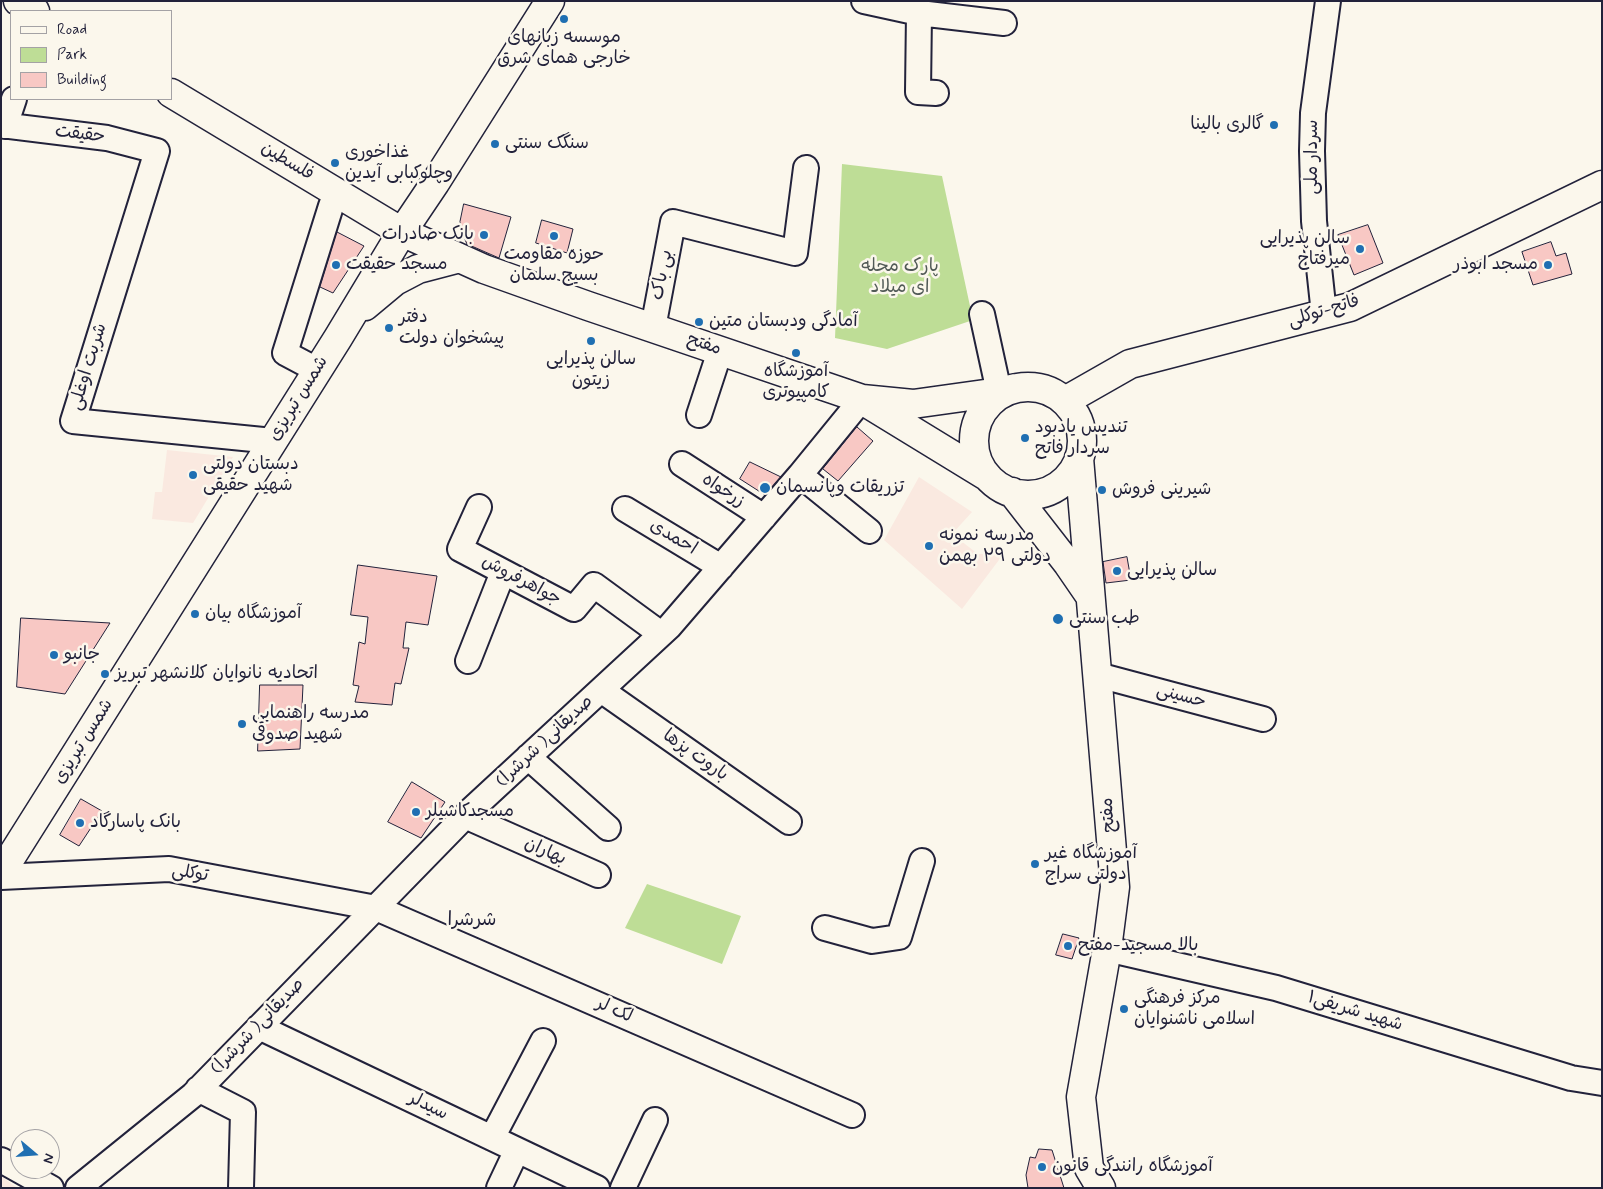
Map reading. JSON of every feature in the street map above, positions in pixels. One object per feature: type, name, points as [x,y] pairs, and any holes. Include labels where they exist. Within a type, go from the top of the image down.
[{"type":"main road","points":[[18,1],[33,10]]},
{"type":"main road","name":"شمس تبریزی","points":[[1,875],[338,338],[402,232],[550,1]]},
{"type":"main road","name":"فلسطین","points":[[172,93],[402,232]]},
{"type":"main road","name":"فاتح-توکلی","points":[[1066,401],[1130,364],[1350,307],[1602,185]]},
{"type":"main road","name":"مفتح","points":[[402,232],[484,269],[862,399],[913,404],[1008,390]]},
{"type":"main road","points":[[338,338],[366,305],[395,281],[418,269],[460,258]]},
{"type":"main road","points":[[862,399],[988,477],[999,486],[1012,492],[1028,495],[1045,492],[1060,484],[1072,472],[1079,458],[1082,443],[1080,427],[1075,413],[1066,401],[1051,391],[1034,386],[1008,390],[999,395],[985,408],[976,424],[974,443],[978,461],[988,477]]},
{"type":"main road","points":[[1079,458],[1092,599]]},
{"type":"main road","name":"مفتح","points":[[1012,492],[1068,564],[1092,599],[1115,887],[1107,949],[1081,1097],[1089,1168],[1101,1188]]},
{"type":"street","name":"سردار ملی","points":[[1324,314],[1314,221],[1312,151],[1313,113],[1328,1]]},
{"type":"street","points":[[876,2],[919,13],[1004,23]]},
{"type":"street","points":[[919,13],[918,92],[936,93]]},
{"type":"street","points":[[3,125],[14,100]]},
{"type":"street","name":"حقیقت","points":[[3,125],[107,138],[157,151]]},
{"type":"street","name":"شربت اوغلی","points":[[157,151],[72,421],[273,441]]},
{"type":"street","name":"بی باک","points":[[653,328],[673,222],[795,253],[806,168]]},
{"type":"street","points":[[317,370],[285,353],[331,206]]},
{"type":"street","points":[[982,314],[1008,390]]},
{"type":"street","points":[[699,415],[720,351]]},
{"type":"street","name":"(شرشرا )صدیقانی","points":[[84,1186],[198,1089],[465,816],[661,634],[800,475],[862,399]]},
{"type":"street","name":"زرخواه","points":[[682,464],[764,517]]},
{"type":"street","points":[[800,475],[869,531]]},
{"type":"street","name":"جواهرفروش","points":[[479,507],[460,549],[574,609],[594,585],[661,634]]},
{"type":"street","name":"احمدی","points":[[624,508],[721,567]]},
{"type":"street","points":[[468,661],[503,572]]},
{"type":"street","name":"حسینی","points":[[1098,675],[1263,719]]},
{"type":"street","name":"باروت پزها","points":[[601,690],[789,822]]},
{"type":"street","points":[[528,757],[608,828]]},
{"type":"street","name":"بهاران","points":[[465,816],[598,875]]},
{"type":"street","points":[[825,928],[872,941],[899,937],[922,861]]},
{"type":"street","name":"توکلی","points":[[1,875],[169,869],[376,908]]},
{"type":"street","name":"لک لر","points":[[376,908],[852,1115]]},
{"type":"street","name":"شهید شریفی۱","points":[[1107,949],[1276,988],[1571,1078],[1602,1083]]},
{"type":"street","name":"سیدلر","points":[[259,1027],[597,1188]]},
{"type":"street","points":[[492,1138],[543,1041]]},
{"type":"street","points":[[198,1089],[243,1112],[241,1188]]},
{"type":"street","points":[[623,1188],[655,1120]]},
{"type":"street","points":[[499,1188],[517,1150]]},
{"type":"street","points":[[1,1160],[51,1188]]},
{"type":"shaded area","name":"دبستان دولتی شهید حقیقی","points":[[167,450],[233,457],[193,523],[152,519],[155,492],[162,492]]},
{"type":"shaded area","name":"مدرسه نمونه دولتی ۲۹ بهمن","points":[[919,477],[972,512],[952,534],[978,554],[998,553],[1002,556],[962,609],[884,540]]},
{"type":"shaded area","points":[[1,1176],[17,1188],[1,1188]]},
{"type":"green space","name":"پارک محله ای میلاد","points":[[842,164],[942,176],[973,320],[887,349],[835,338]]},
{"type":"green space","points":[[647,884],[741,916],[722,964],[625,928]]},
{"type":"building","name":"بانک صادرات","points":[[464,204],[511,217],[499,258],[467,244],[461,231],[460,222]]},
{"type":"building","name":"حوزه مقاومت بسیج سلمان","points":[[542,220],[573,229],[567,253],[536,243]]},
{"type":"building","name":"سالن پذیرایی میرفتاح","points":[[1368,225],[1383,263],[1354,275],[1338,235]]},
{"type":"building","name":"مسجد حقیقت","points":[[337,232],[364,246],[333,293],[320,287]]},
{"type":"building","name":"مسجد ابوذر","points":[[1551,242],[1556,256],[1566,253],[1572,274],[1533,285],[1522,252]]},
{"type":"building","points":[[857,427],[873,441],[838,481],[823,469]]},
{"type":"building","name":"تزریقات وپانسمان","points":[[750,462],[781,477],[765,495],[740,479]]},
{"type":"building","name":"سالن پذیرایی","points":[[1127,557],[1131,580],[1106,583],[1103,562]]},
{"type":"building","points":[[358,565],[437,576],[428,625],[406,622],[403,648],[409,648],[401,684],[395,683],[392,705],[355,702],[359,686],[353,685],[359,642],[365,644],[368,617],[351,615]]},
{"type":"building","name":"جانبو","points":[[21,618],[110,623],[65,694],[17,687]]},
{"type":"building","points":[[260,685],[303,685],[300,749],[258,751]]},
{"type":"building","name":"مسجدکاشیلر","points":[[412,782],[445,802],[421,838],[388,822]]},
{"type":"building","name":"بانک پاسارگاد","points":[[81,799],[102,811],[79,846],[60,835]]},
{"type":"building","name":"بالا مسجید-مفتح","points":[[1063,934],[1079,938],[1072,959],[1056,955]]},
{"type":"building","name":"آموزشگاه رانندگی قانون","points":[[1039,1149],[1052,1150],[1064,1188],[1028,1188],[1026,1175],[1030,1157],[1035,1158]]},
{"type":"place","name":"موسسه زبانهای خارجی همای شرق","points":[[564,19]]},
{"type":"place","name":"گالری بالینا","points":[[1274,125]]},
{"type":"place","name":"سنگک سنتی","points":[[495,144]]},
{"type":"place","name":"غذاخوری وچلوکبابی آیدین","points":[[335,163]]},
{"type":"place","name":"بانک صادرات","points":[[484,235]]},
{"type":"place","name":"حوزه مقاومت بسیج سلمان","points":[[554,236]]},
{"type":"place","name":"سالن پذیرایی میرفتاح","points":[[1360,249]]},
{"type":"place","name":"مسجد حقیقت","points":[[336,265]]},
{"type":"place","name":"مسجد ابوذر","points":[[1548,265]]},
{"type":"place","name":"آمادگی ودبستان متین","points":[[699,322]]},
{"type":"place","name":"دفتر پیشخوان دولت","points":[[389,328]]},
{"type":"place","name":"سالن پذیرایی زیتون","points":[[591,341]]},
{"type":"place","name":"آموزشگاه کامپیوتری","points":[[796,353]]},
{"type":"place","name":"تندیس یادبود سردار فاتح","points":[[1025,438]]},
{"type":"place","name":"دبستان دولتی شهید حقیقی","points":[[193,475]]},
{"type":"place","name":"تزریقات وپانسمان","points":[[765,488]]},
{"type":"place","name":"شیرینی فروش","points":[[1102,490]]},
{"type":"place","name":"مدرسه نمونه دولتی ۲۹ بهمن","points":[[929,546]]},
{"type":"place","name":"سالن پذیرایی","points":[[1117,571]]},
{"type":"place","name":"آموزشگاه بیان","points":[[195,614]]},
{"type":"place","name":"طب سنتی","points":[[1058,619]]},
{"type":"place","name":"جانبو","points":[[54,655]]},
{"type":"place","name":"اتحادیه نانوایان کلانشهر تبریز","points":[[105,674]]},
{"type":"place","name":"مدرسه راهنمایی شهید صدوقی","points":[[242,724]]},
{"type":"place","name":"مسجدکاشیلر","points":[[416,812]]},
{"type":"place","name":"بانک پاسارگاد","points":[[80,823]]},
{"type":"place","name":"آموزشگاه غیر دولتی سراج","points":[[1035,864]]},
{"type":"place","name":"بالا مسجید-مفتح","points":[[1068,946]]},
{"type":"place","name":"مرکز فرهنگی اسلامی ناشنوایان","points":[[1124,1009]]},
{"type":"place","name":"آموزشگاه رانندگی قانون","points":[[1042,1167]]},
{"type":"district","name":"شرشرا","points":[[472,921]]}]
